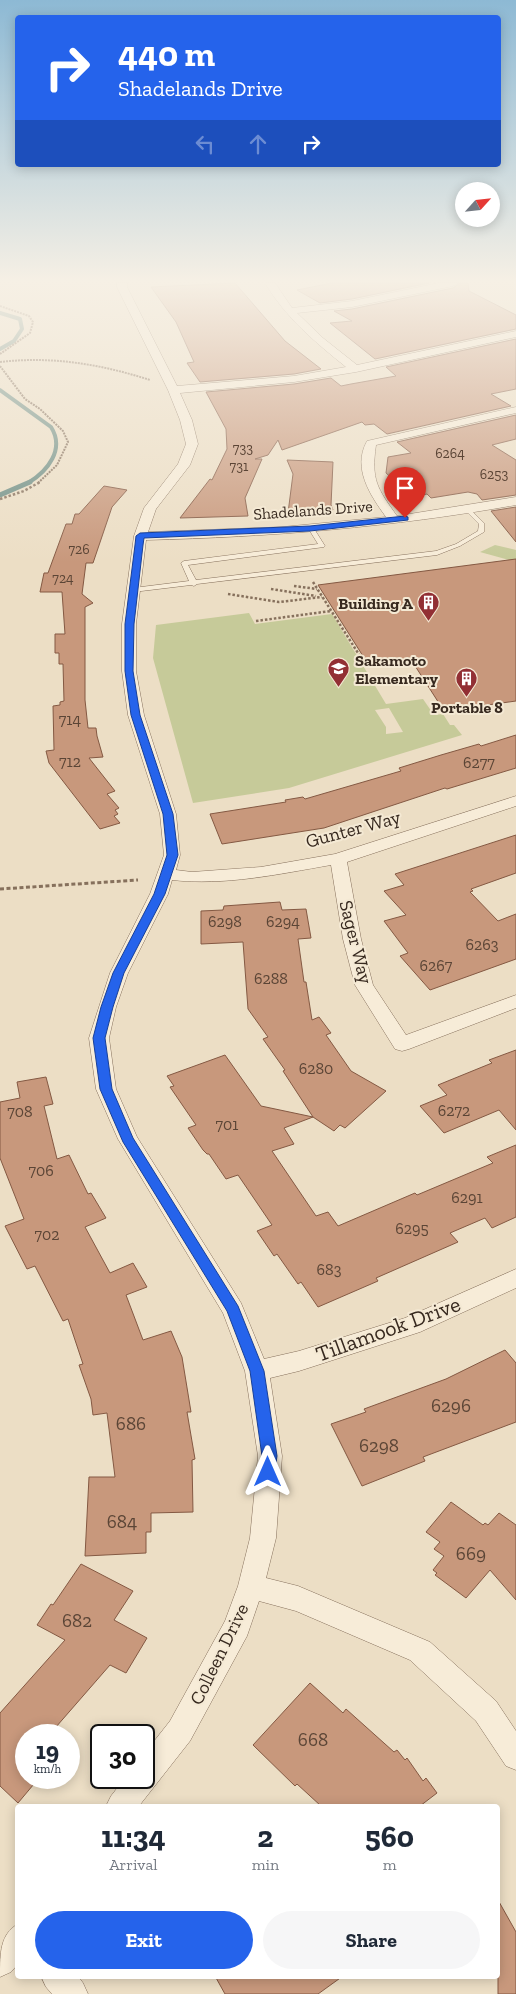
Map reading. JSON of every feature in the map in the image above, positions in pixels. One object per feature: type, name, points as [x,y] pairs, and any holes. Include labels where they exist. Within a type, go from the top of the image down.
[{"type":"street","name":"Colleen Drive","points":[[123,1804],[180,1731],[237,1627],[251,1586],[263,1538],[270,1456],[257,1371],[233,1310],[128,1139],[106,1089],[99,1038],[119,973],[160,894],[172,855],[168,814],[136,715],[129,671],[129,624],[140,536],[150,508],[184,465],[192,444],[186,420],[167,376]]},
{"type":"street","points":[[173,390],[312,376]]},
{"type":"street","points":[[394,520],[374,492],[367,468],[371,443],[516,410]]},
{"type":"street","name":"Shadelands Drive","points":[[140,536],[310,528],[394,520],[468,510],[516,501]]},
{"type":"street","name":"Gunter Way","points":[[167,874],[192,877],[261,872],[338,859],[516,801]]},
{"type":"street","name":"Sager Way","points":[[338,859],[352,939],[364,984],[402,1044],[516,1001]]},
{"type":"street","name":"Tillamook Drive","points":[[257,1371],[299,1361],[412,1325],[516,1278]]},
{"type":"street","points":[[251,1586],[298,1599],[420,1651],[486,1711],[516,1756]]},
{"type":"street","points":[[0,1961],[15,1942]]},
{"type":"street","points":[[60,1979],[72,1994]]},
{"type":"lane","points":[[133,590],[442,552],[480,532],[482,524],[468,510]]},
{"type":"lane","points":[[194,584],[184,563],[322,546],[310,528]]},
{"type":"path","points":[[0,499],[39,484],[55,471],[64,456],[68,442],[63,431],[40,409],[25,399],[8,376]]},
{"type":"path","points":[[138,376],[155,382]]},
{"type":"path","points":[[312,580],[365,664]]},
{"type":"path","points":[[290,585],[317,589]]},
{"type":"path","points":[[266,588],[322,597]]},
{"type":"path","points":[[225,593],[279,602],[322,597]]},
{"type":"path","points":[[256,621],[331,611]]},
{"type":"path","points":[[0,889],[14,886],[138,880]]},
{"type":"green space","points":[[495,545],[516,550],[516,562],[480,552]]},
{"type":"green space","points":[[249,613],[255,624],[332,614],[386,704],[423,699],[434,715],[443,714],[450,725],[454,725],[462,735],[289,788],[193,803],[153,658],[156,625]],"holes":[[[389,708],[403,732],[386,734],[386,727],[375,710]]]},
{"type":"building","points":[[196,376],[270,376],[200,382]]},
{"type":"building","points":[[396,376],[516,376],[516,389],[491,394],[511,406],[387,434],[374,424],[365,425],[362,422],[282,450],[278,440],[268,455],[255,459],[262,459],[245,498],[248,516],[180,518],[210,479],[212,480],[227,449],[226,429],[206,392],[294,384],[331,378],[341,386]]},
{"type":"building","points":[[516,415],[516,439],[492,445],[516,460],[516,495],[482,500],[477,494],[468,492],[431,498],[427,494],[413,497],[386,473],[388,457],[411,453],[397,442]]},
{"type":"building","points":[[287,460],[333,462],[331,505],[333,510],[288,513],[293,474]]},
{"type":"building","points":[[104,486],[127,490],[112,507],[93,563],[86,563],[82,594],[93,603],[85,607],[85,700],[88,728],[96,728],[103,757],[89,758],[115,791],[107,794],[119,808],[115,810],[118,814],[114,816],[120,823],[100,829],[49,763],[46,751],[54,750],[53,706],[60,705],[60,702],[64,701],[63,664],[59,664],[59,653],[55,653],[55,634],[65,634],[62,592],[40,592],[44,573],[48,573],[66,524],[72,524],[75,514],[79,514]]},
{"type":"building","points":[[516,507],[516,542],[491,511]]},
{"type":"building","name":"Building A","points":[[516,559],[516,701],[444,711],[410,658],[368,664],[318,585]]},
{"type":"building","points":[[516,735],[516,768],[447,789],[445,788],[324,828],[222,844],[210,814],[286,802],[285,800],[303,797],[305,799],[401,771],[399,768],[441,755],[479,744],[481,746]]},
{"type":"building","points":[[516,835],[516,873],[471,889],[473,891],[470,892],[498,921],[516,914],[516,959],[430,990],[400,956],[408,953],[384,921],[406,915],[384,891],[404,885],[395,874]]},
{"type":"building","points":[[280,902],[282,910],[306,909],[311,938],[298,939],[312,1020],[319,1017],[331,1033],[326,1035],[351,1071],[386,1091],[345,1128],[340,1125],[334,1131],[313,1117],[283,1071],[285,1070],[263,1039],[268,1037],[248,1009],[243,942],[201,944],[201,911],[223,910],[224,906]]},
{"type":"building","points":[[516,1050],[516,1130],[499,1110],[444,1133],[420,1106],[447,1095],[438,1085],[492,1063],[489,1060]]},
{"type":"building","points":[[225,1055],[261,1106],[313,1117],[284,1128],[294,1144],[272,1151],[316,1216],[328,1212],[338,1226],[415,1193],[417,1195],[493,1163],[487,1157],[516,1145],[516,1217],[492,1228],[485,1218],[450,1233],[458,1242],[376,1278],[378,1281],[318,1307],[301,1282],[298,1284],[277,1254],[274,1256],[257,1231],[272,1225],[238,1175],[226,1179],[188,1128],[196,1125],[170,1087],[174,1086],[167,1076]]},
{"type":"building","points":[[46,1077],[53,1104],[44,1106],[57,1159],[69,1155],[88,1194],[91,1193],[106,1218],[85,1227],[110,1273],[133,1263],[147,1287],[126,1295],[143,1340],[171,1331],[182,1357],[191,1412],[187,1412],[195,1459],[192,1460],[193,1512],[151,1513],[151,1532],[146,1532],[146,1553],[85,1556],[89,1477],[115,1477],[107,1413],[93,1415],[91,1399],[79,1365],[83,1364],[68,1319],[63,1321],[35,1266],[27,1269],[5,1226],[24,1219],[0,1158],[0,1102],[20,1098],[17,1082]]},
{"type":"building","points":[[505,1350],[516,1363],[516,1422],[423,1457],[425,1461],[362,1486],[331,1424],[366,1412],[364,1409],[446,1379]]},
{"type":"building","points":[[451,1502],[483,1525],[485,1523],[488,1525],[499,1513],[516,1525],[516,1600],[490,1570],[466,1598],[435,1575],[437,1573],[433,1570],[444,1556],[434,1549],[440,1542],[426,1532]]},
{"type":"building","points":[[81,1564],[133,1591],[114,1620],[147,1638],[126,1673],[110,1665],[59,1724],[15,1724],[15,1789],[30,1789],[18,1803],[0,1786],[0,1713],[65,1640],[37,1625],[51,1604],[53,1605]]},
{"type":"building","points":[[310,1683],[343,1713],[346,1709],[394,1752],[397,1750],[405,1760],[407,1758],[423,1781],[426,1778],[437,1793],[423,1804],[319,1804],[297,1784],[295,1786],[253,1745]]},
{"type":"building","points":[[500,1904],[516,1932],[516,1994],[498,1994],[498,1979],[500,1979]]},
{"type":"building","points":[[217,1979],[339,1979],[318,1994],[225,1994]]},
{"type":"waterway","points":[[0,390],[51,427],[55,435],[56,443],[52,459],[48,466],[28,483]]},
{"type":"waterway","points":[[0,495],[28,483]]},
{"type":"place","name":"Building A","points":[[429,622]]},
{"type":"place","name":"Sakamoto Elementary","points":[[339,688]]},
{"type":"place","name":"Portable 8","points":[[467,697]]},
{"type":"route","points":[[268,1472],[270,1456],[257,1371],[233,1310],[128,1139],[106,1089],[99,1038],[119,973],[160,894],[172,855],[168,814],[136,715],[129,671],[129,624],[140,536],[310,528],[405,518]]}]
